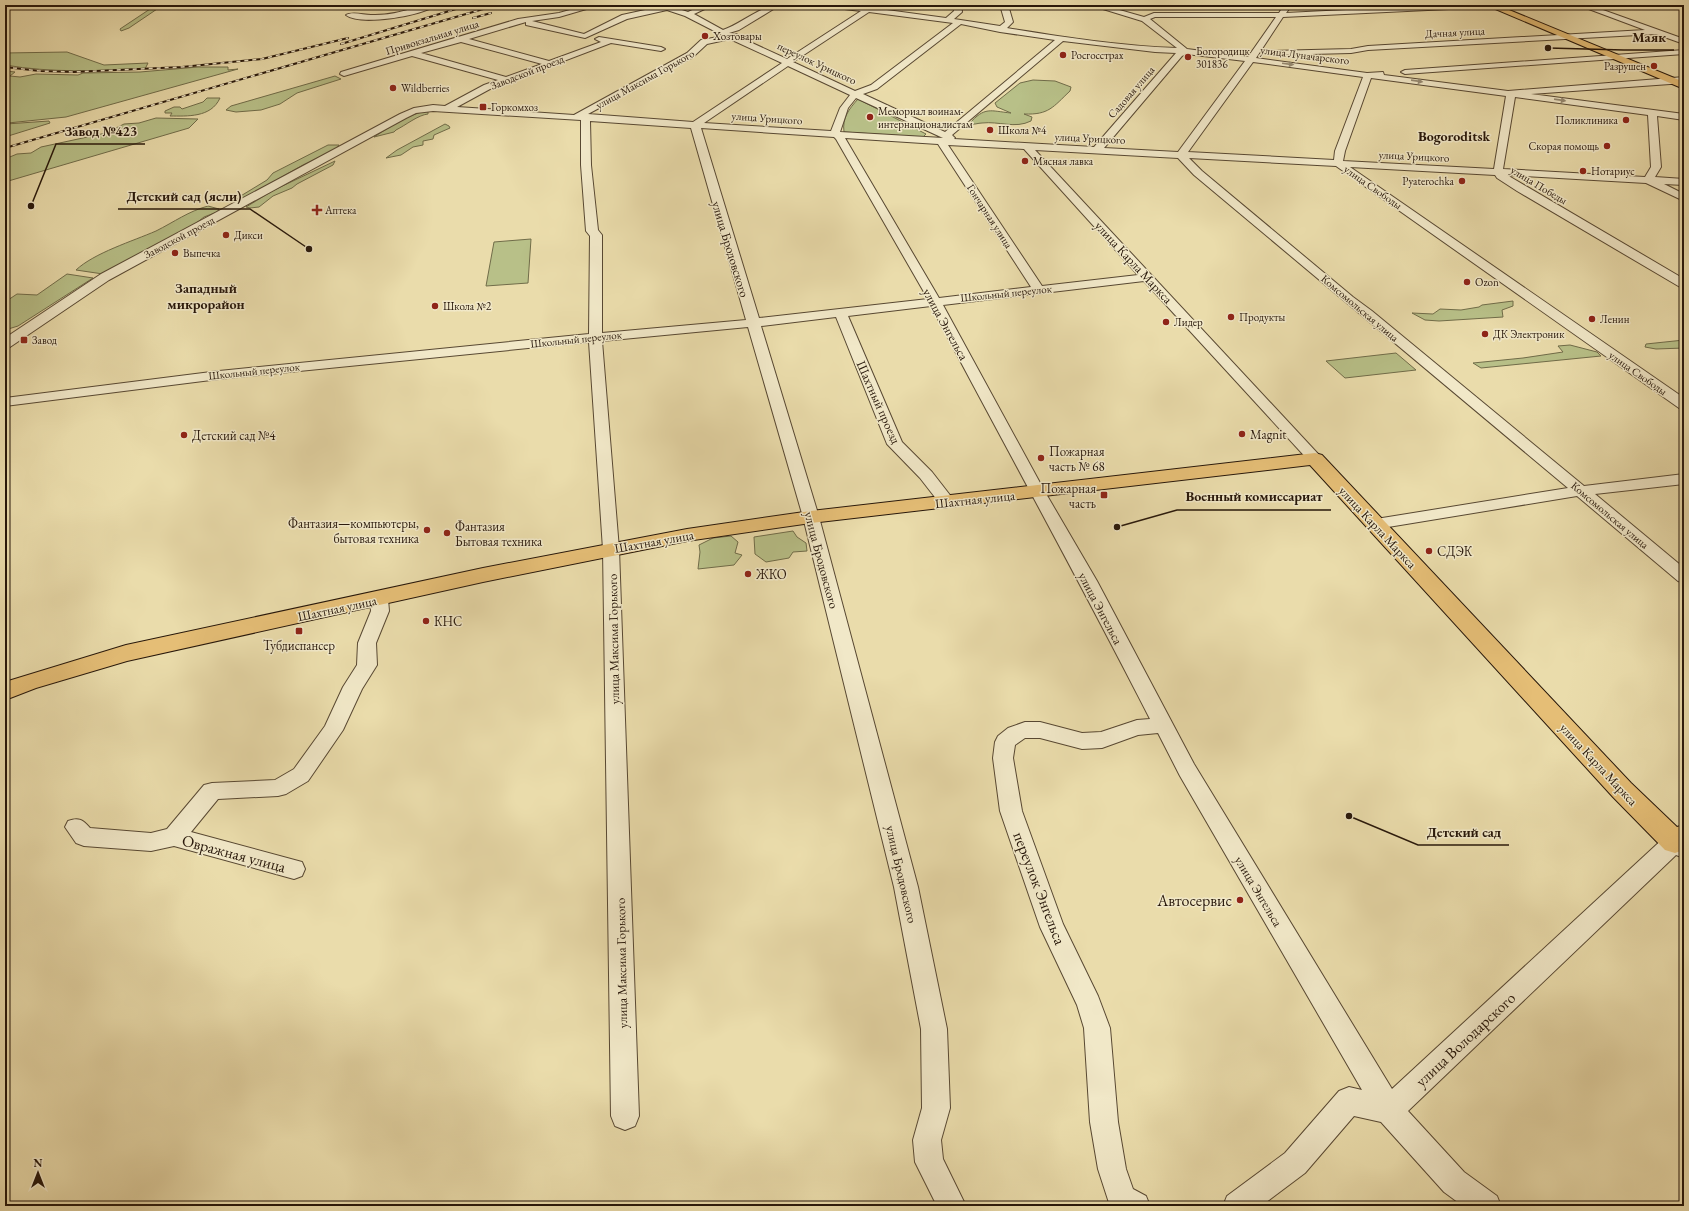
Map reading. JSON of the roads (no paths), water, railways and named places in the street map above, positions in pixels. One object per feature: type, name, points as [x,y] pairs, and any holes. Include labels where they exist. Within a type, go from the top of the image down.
[{"type":"main road","points":[[1490,5],[1684,86]]},
{"type":"main road","name":"Шахтная улица","points":[[5,691],[28,682],[126,653],[379,599],[483,575],[611,549],[736,527],[811,517],[1315,459]]},
{"type":"main road","name":"улица Карла Маркса","points":[[1315,459],[1622,790],[1681,842]]},
{"type":"street","points":[[350,15],[362,18],[385,18],[432,5]]},
{"type":"street","name":"Привокзальная улица","points":[[344,74],[521,21],[559,15],[596,5]]},
{"type":"street","points":[[688,14],[709,5]]},
{"type":"street","points":[[724,32],[736,28],[776,5]]},
{"type":"street","name":"улица Луначарского","points":[[828,5],[954,16],[1000,30],[1061,39],[1155,50],[1253,56],[1368,75],[1684,117]]},
{"type":"street","points":[[1000,30],[1009,22],[1004,5]]},
{"type":"street","points":[[1094,5],[1145,19],[1184,51]]},
{"type":"street","points":[[1187,15],[1194,5]]},
{"type":"street","points":[[1145,19],[1154,15],[1490,5]]},
{"type":"street","points":[[1582,5],[1684,42]]},
{"type":"street","points":[[584,36],[625,17],[663,6]]},
{"type":"street","name":"переулок Урицкого","points":[[663,6],[688,14],[933,130],[944,139]]},
{"type":"street","points":[[695,125],[868,8]]},
{"type":"street","points":[[1181,155],[1285,10]]},
{"type":"street","points":[[835,134],[844,108],[856,94],[874,87],[954,16]]},
{"type":"street","points":[[521,21],[584,36],[661,49]]},
{"type":"street","name":"Дачная улица","points":[[1253,56],[1656,32]]},
{"type":"street","name":"улица Максима Горького","points":[[625,1116],[611,549],[595,337],[596,234],[592,231],[586,165],[585,122],[583,117],[690,55],[704,42],[734,36]]},
{"type":"street","points":[[460,39],[548,63]]},
{"type":"street","points":[[944,139],[1025,68],[1061,39]]},
{"type":"street","name":"Заводской проезд","points":[[448,108],[487,87],[610,41]]},
{"type":"street","name":"Садовая улица","points":[[1097,150],[1179,54],[1184,51]]},
{"type":"street","points":[[1368,75],[1684,52]]},
{"type":"street","points":[[414,54],[507,80]]},
{"type":"street","name":"улица Свободы","points":[[1368,75],[1340,151],[1338,163],[1684,405]]},
{"type":"street","points":[[1510,93],[1684,80]]},
{"type":"street","name":"улица Победы","points":[[1510,93],[1498,172],[1501,176],[1684,284]]},
{"type":"street","name":"улица Урицкого","points":[[424,109],[448,108],[922,140],[944,139],[964,143],[1030,147],[1684,182]]},
{"type":"street","name":"Заводской проезд","points":[[5,344],[106,277],[403,116],[424,109]]},
{"type":"street","points":[[1652,113],[1656,167],[1648,180],[1684,198]]},
{"type":"street","name":"улица Бродовского","points":[[695,125],[811,517],[906,886],[934,1029],[936,1108],[927,1140],[929,1162],[952,1206]]},
{"type":"street","points":[[922,140],[934,138],[936,135],[933,130]]},
{"type":"street","name":"улица Энгельса","points":[[835,134],[840,138],[934,301],[1037,492],[1088,581],[1162,725],[1187,770],[1389,1110],[1454,1182],[1487,1206]]},
{"type":"street","name":"Гончарная улица","points":[[944,139],[943,145],[1039,290]]},
{"type":"street","name":"улица Карла Маркса","points":[[1030,147],[1029,149],[1315,459]]},
{"type":"street","name":"Комсомольская улица","points":[[1181,155],[1198,173],[1349,300],[1684,577]]},
{"type":"street","name":"Школьный переулок","points":[[5,402],[219,375],[595,337],[753,323],[1148,277]]},
{"type":"street","name":"Шахтный проезд","points":[[840,312],[895,444],[926,475],[947,502]]},
{"type":"street","points":[[1376,524],[1581,491],[1684,479]]},
{"type":"street","points":[[76,827],[84,837],[151,842],[174,837],[212,791],[278,788],[302,775],[333,730],[353,688],[367,665],[367,643],[380,611],[379,599]]},
{"type":"street","name":"переулок Энгельса","points":[[1136,1206],[1122,1199],[1112,1169],[1104,1122],[1097,1028],[1086,996],[1052,927],[1013,819],[1006,788],[1003,758],[1005,742],[1015,733],[1025,730],[1040,730],[1082,741],[1102,740],[1137,728],[1162,725]]},
{"type":"street","name":"Овражная улица","points":[[174,837],[294,869]]},
{"type":"street","name":"улица Володарского","points":[[1389,1110],[1681,842]]},
{"type":"street","points":[[1237,1206],[1295,1163],[1349,1101],[1389,1110]]},
{"type":"railway","points":[[341,44],[469,5]]},
{"type":"railway","points":[[5,148],[497,5]]},
{"type":"railway","points":[[473,18],[491,13]]},
{"type":"railway","points":[[5,67],[40,71],[74,72],[182,67],[262,59],[348,38]]},
{"type":"place","name":"Хозтовары","points":[[705,36]]},
{"type":"place","name":"Маяк","points":[[1548,48]]},
{"type":"place","name":"Росгосстрах","points":[[1063,55]]},
{"type":"place","name":"Богородицк 301836","points":[[1188,57]]},
{"type":"place","name":"Разрушен","points":[[1654,66]]},
{"type":"place","name":"Wildberries","points":[[393,88]]},
{"type":"place","name":"Горкомхоз","points":[[483,107]]},
{"type":"place","name":"Мемориал воинам- интернационалистам","points":[[870,117]]},
{"type":"place","name":"Поликлиника","points":[[1626,120]]},
{"type":"place","name":"Школа №4","points":[[990,130]]},
{"type":"place","name":"Скорая помощь","points":[[1607,146]]},
{"type":"place","name":"Мясная лавка","points":[[1025,161]]},
{"type":"place","name":"Нотариус","points":[[1583,171]]},
{"type":"place","name":"Pyaterochka","points":[[1462,181]]},
{"type":"place","name":"Завод №423","points":[[31,206]]},
{"type":"place","name":"Аптека","points":[[317,210]]},
{"type":"place","name":"Дикси","points":[[226,235]]},
{"type":"place","name":"Детский сад (ясли)","points":[[309,249]]},
{"type":"place","name":"Выпечка","points":[[175,253]]},
{"type":"place","name":"Ozon","points":[[1467,282]]},
{"type":"place","name":"Школа №2","points":[[435,306]]},
{"type":"place","name":"Продукты","points":[[1231,317]]},
{"type":"place","name":"Ленин","points":[[1592,319]]},
{"type":"place","name":"Лидер","points":[[1166,322]]},
{"type":"place","name":"ДК Электроник","points":[[1485,334]]},
{"type":"place","name":"Завод","points":[[24,340]]},
{"type":"place","name":"Magnit","points":[[1242,434]]},
{"type":"place","name":"Детский сад №4","points":[[184,435]]},
{"type":"place","name":"Пожарная часть № 68","points":[[1041,458]]},
{"type":"place","name":"Пожарная часть","points":[[1104,495]]},
{"type":"place","name":"Военный комиссариат","points":[[1117,527]]},
{"type":"place","name":"Фантазия—компьютеры, бытовая техника","points":[[427,530]]},
{"type":"place","name":"Фантазия Бытовая техника","points":[[447,533]]},
{"type":"place","name":"СДЭК","points":[[1429,551]]},
{"type":"place","name":"ЖКО","points":[[748,574]]},
{"type":"place","name":"КНС","points":[[426,621]]},
{"type":"place","name":"Тубдиспансер","points":[[299,631]]},
{"type":"place","name":"Детский сад","points":[[1349,816]]},
{"type":"place","name":"Автосервис","points":[[1240,900]]},
{"type":"district","name":"Bogoroditsk","points":[[1454,136]]},
{"type":"district","name":"Западный микрорайон","points":[[206,296]]}]
